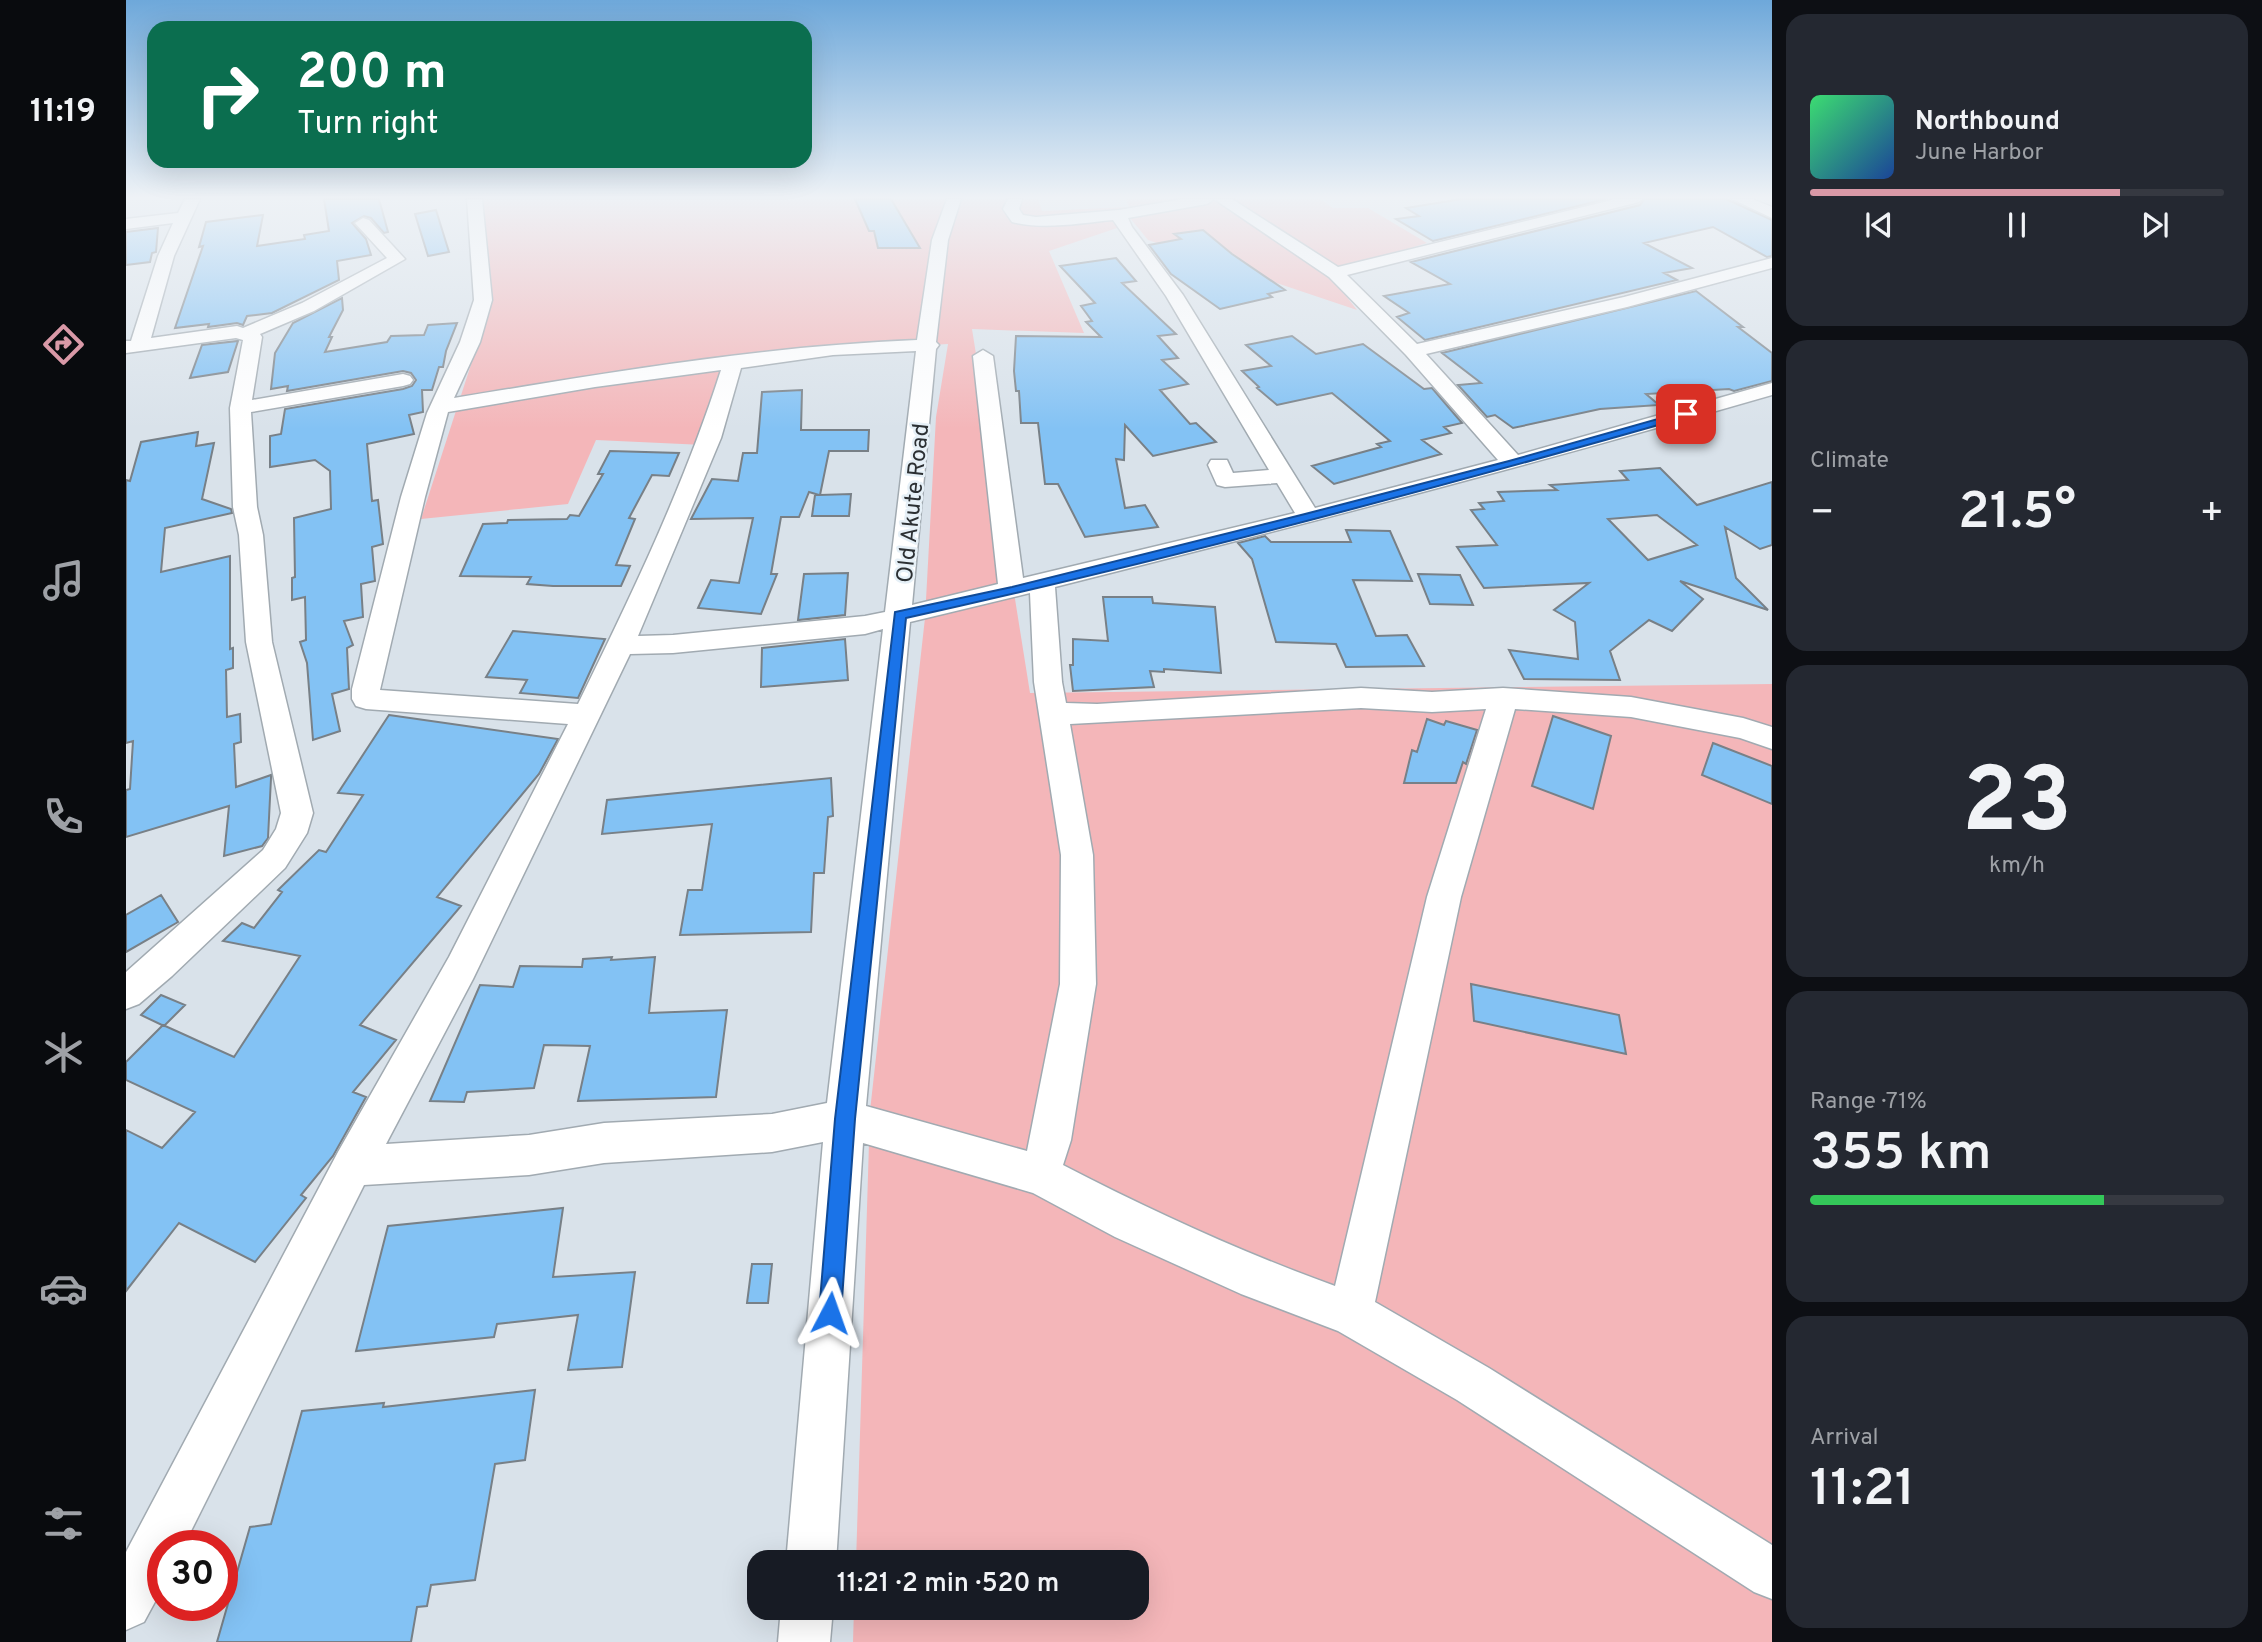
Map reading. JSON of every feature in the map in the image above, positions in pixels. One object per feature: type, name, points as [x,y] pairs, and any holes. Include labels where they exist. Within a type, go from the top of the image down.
[{"type":"street","points":[[159,276],[133,346],[222,333],[247,333],[308,307],[367,276]]},
{"type":"street","points":[[481,276],[483,300],[470,342],[439,407],[413,497],[366,689],[366,699],[587,715]]},
{"type":"street","name":"Old Akute Road","points":[[812,1550],[845,1119],[935,276]]},
{"type":"street","points":[[1160,276],[1309,517]]},
{"type":"street","points":[[1338,276],[1413,351],[1513,463]]},
{"type":"street","points":[[1413,351],[1627,302],[1725,276]]},
{"type":"street","points":[[126,993],[274,859],[292,832],[297,813],[259,642],[251,535],[245,507],[240,408],[253,337],[247,333]]},
{"type":"street","points":[[439,407],[595,381],[833,349],[929,345]]},
{"type":"street","points":[[982,356],[1012,591]]},
{"type":"street","points":[[126,1604],[352,1166],[461,968],[587,715],[641,601],[710,438],[733,363]]},
{"type":"street","points":[[240,408],[403,380]]},
{"type":"street","points":[[619,645],[673,644],[837,629],[1012,591],[1513,463],[1772,389]]},
{"type":"street","points":[[1219,464],[1225,480],[1284,476]]},
{"type":"street","points":[[1040,1175],[1051,1140],[1078,984],[1077,855],[1048,682],[1042,582]]},
{"type":"street","points":[[1054,713],[1097,714],[1361,698],[1432,702],[1503,698],[1631,707],[1743,728],[1772,738]]},
{"type":"street","points":[[1350,1313],[1377,1208],[1444,894],[1491,752],[1503,698]]},
{"type":"street","points":[[352,1166],[529,1155],[604,1143],[772,1133],[845,1119],[1040,1175],[1130,1222],[1256,1279],[1350,1313],[1506,1405],[1772,1574]]},
{"type":"street","points":[[804,1642],[806,1620]]},
{"type":"shaded area","points":[[481,276],[1060,276],[1084,333],[972,329],[1030,693],[1772,684],[1772,1642],[853,1642],[854,1620],[1149,1620],[1149,1550],[856,1550],[870,1111],[925,618],[936,417],[948,344],[745,356],[704,445],[596,440],[568,504],[421,519],[487,315]]},
{"type":"shaded area","points":[[1254,276],[1330,276],[1357,310]]},
{"type":"building","points":[[193,276],[339,276],[339,280],[272,313],[247,316],[243,325],[237,323],[208,327],[209,324],[175,328]]},
{"type":"building","points":[[1069,276],[1131,276],[1136,281],[1122,283],[1176,334],[1158,336],[1178,358],[1162,360],[1188,384],[1160,390],[1190,424],[1196,423],[1216,442],[1153,456],[1125,425],[1124,460],[1116,459],[1125,508],[1145,505],[1158,527],[1085,537],[1058,484],[1045,484],[1038,423],[1021,423],[1019,391],[1016,391],[1014,371],[1016,336],[1101,337],[1086,322],[1092,321],[1081,306],[1095,303]]},
{"type":"building","points":[[1173,276],[1264,276],[1285,290],[1268,294],[1272,297],[1220,309]]},
{"type":"building","points":[[1435,276],[1669,276],[1677,280],[1425,340],[1397,317],[1409,313],[1384,296],[1450,284]]},
{"type":"building","points":[[1696,291],[1772,353],[1772,381],[1734,391],[1729,389],[1646,394],[1659,405],[1600,409],[1513,428],[1495,415],[1487,417],[1458,385],[1481,383],[1442,353]]},
{"type":"building","points":[[342,298],[343,310],[329,337],[332,337],[325,352],[387,342],[391,336],[424,335],[428,325],[457,323],[443,367],[439,367],[432,390],[422,390],[423,412],[409,415],[414,434],[367,444],[372,501],[378,500],[383,544],[372,547],[375,581],[361,584],[363,617],[344,621],[353,645],[347,648],[349,689],[332,694],[340,731],[313,740],[307,663],[300,642],[306,640],[305,597],[292,600],[292,578],[295,577],[294,518],[331,509],[330,471],[315,460],[270,467],[270,436],[281,434],[285,409],[403,389],[412,386],[416,380],[411,373],[403,371],[287,391],[288,386],[271,389],[275,353],[293,323]]},
{"type":"building","points":[[1292,336],[1316,354],[1363,344],[1424,389],[1432,388],[1462,423],[1444,427],[1451,433],[1422,440],[1441,454],[1334,484],[1312,466],[1381,447],[1377,444],[1390,441],[1332,393],[1277,405],[1257,388],[1259,387],[1242,371],[1271,366],[1246,345]]},
{"type":"building","points":[[238,341],[228,372],[190,378],[202,345]]},
{"type":"building","points":[[802,390],[801,430],[869,430],[868,451],[829,451],[820,495],[851,494],[849,516],[812,516],[815,495],[819,495],[809,492],[799,517],[781,517],[771,574],[777,574],[761,614],[698,608],[711,580],[739,583],[753,518],[691,519],[712,479],[738,481],[743,453],[757,453],[762,392]]},
{"type":"building","points":[[198,432],[196,446],[214,443],[202,499],[231,509],[232,513],[165,528],[161,572],[230,556],[230,649],[233,648],[233,668],[226,670],[227,717],[240,714],[241,742],[234,744],[236,787],[271,775],[268,838],[262,846],[224,856],[229,806],[126,837],[126,790],[130,789],[133,741],[126,743],[126,480],[130,481],[141,442]]},
{"type":"building","points":[[610,451],[679,453],[669,476],[652,475],[629,518],[635,519],[616,565],[630,566],[621,586],[553,586],[527,584],[531,577],[460,576],[483,524],[579,516],[603,474],[598,474]]},
{"type":"building","points":[[1660,468],[1697,505],[1772,482],[1772,545],[1760,549],[1725,527],[1736,578],[1768,610],[1680,581],[1703,599],[1672,631],[1649,620],[1610,651],[1620,680],[1524,679],[1509,650],[1578,659],[1575,622],[1554,610],[1589,583],[1484,588],[1457,547],[1497,545],[1471,510],[1484,509],[1479,503],[1504,501],[1498,492],[1557,490],[1550,485],[1628,480],[1620,471]],"holes":[[[1657,515],[1697,545],[1648,560],[1608,519]]]},
{"type":"building","points":[[1346,530],[1390,531],[1412,581],[1353,580],[1376,636],[1407,635],[1424,666],[1346,667],[1336,644],[1276,642],[1252,559],[1238,543],[1265,536],[1271,542],[1351,542]]},
{"type":"building","points":[[848,573],[845,615],[798,620],[804,574]]},
{"type":"building","points":[[1418,574],[1460,575],[1473,605],[1430,604]]},
{"type":"building","points":[[1103,597],[1152,597],[1153,603],[1215,607],[1221,673],[1164,669],[1164,672],[1150,671],[1154,687],[1073,691],[1070,665],[1073,665],[1073,639],[1108,641]]},
{"type":"building","points":[[513,631],[605,639],[578,698],[520,693],[527,680],[486,677]]},
{"type":"building","points":[[845,639],[848,680],[761,687],[762,648]]},
{"type":"building","points":[[389,715],[558,739],[539,774],[437,897],[461,906],[360,1025],[396,1040],[353,1092],[366,1097],[333,1156],[301,1195],[306,1198],[255,1262],[179,1223],[126,1291],[126,1130],[162,1148],[195,1112],[126,1080],[126,1062],[163,1025],[234,1057],[300,956],[223,941],[242,923],[254,928],[282,892],[278,890],[319,850],[326,852],[363,795],[338,793]]},
{"type":"building","points":[[1553,716],[1611,736],[1593,809],[1532,786]]},
{"type":"building","points":[[1427,719],[1444,725],[1446,721],[1477,730],[1466,764],[1463,762],[1456,783],[1404,783],[1412,750],[1417,752]]},
{"type":"building","points":[[1713,743],[1772,766],[1772,804],[1702,775]]},
{"type":"building","points":[[831,778],[833,816],[828,817],[824,873],[814,873],[811,932],[680,935],[688,890],[702,890],[712,824],[602,834],[607,800]]},
{"type":"building","points":[[161,895],[178,922],[126,952],[126,915]]},
{"type":"building","points":[[612,957],[611,960],[655,957],[649,1013],[727,1010],[716,1097],[578,1101],[590,1046],[544,1045],[534,1088],[467,1092],[464,1102],[430,1101],[480,985],[513,987],[520,966],[582,967],[583,959]]},
{"type":"building","points":[[1471,984],[1619,1015],[1626,1054],[1474,1021]]},
{"type":"building","points":[[161,995],[185,1005],[164,1026],[141,1015]]},
{"type":"building","points":[[563,1208],[553,1277],[635,1272],[622,1367],[568,1370],[578,1315],[497,1324],[494,1337],[356,1351],[388,1226]]},
{"type":"building","points":[[752,1264],[772,1264],[768,1303],[747,1303]]},
{"type":"building","points":[[535,1390],[525,1460],[495,1464],[475,1580],[431,1585],[427,1606],[417,1607],[411,1642],[217,1642],[223,1621],[238,1621],[238,1569],[250,1527],[271,1524],[302,1411],[384,1403],[383,1407]]},
{"type":"route","points":[[830,1313],[845,1119],[899,615],[1012,591],[1309,517],[1686,414]]}]
